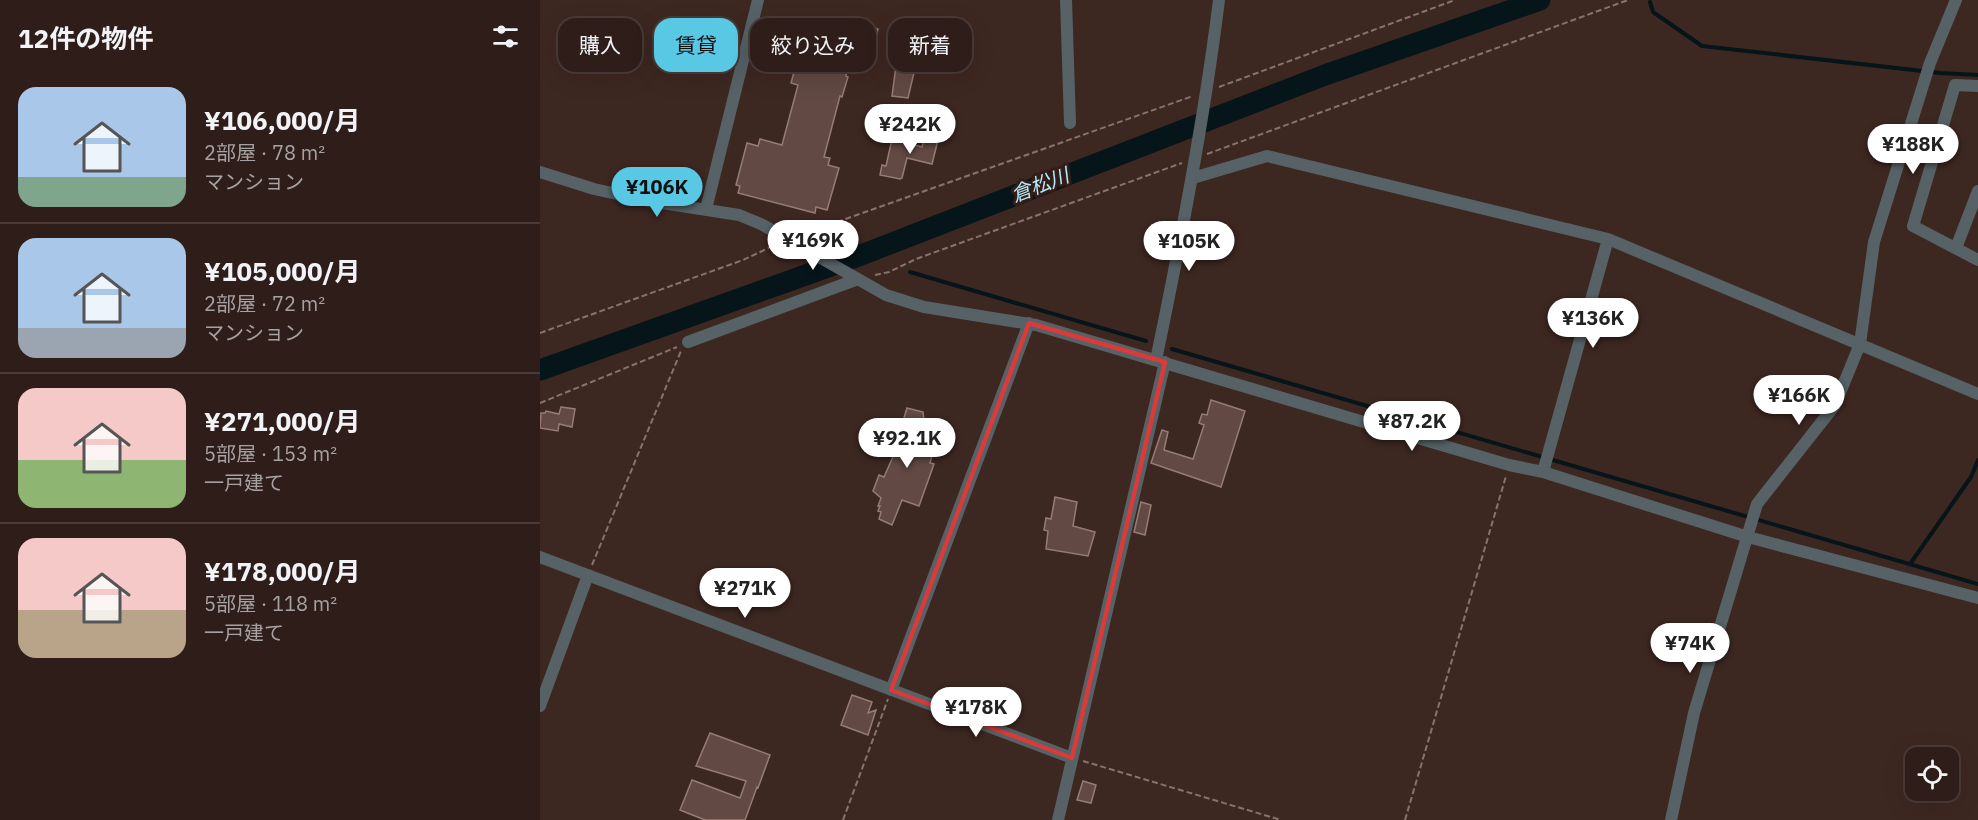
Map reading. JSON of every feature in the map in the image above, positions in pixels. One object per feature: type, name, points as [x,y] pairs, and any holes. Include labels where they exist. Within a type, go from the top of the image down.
[{"type":"street","points":[[706,209],[758,0]]},
{"type":"street","points":[[1066,0],[1070,123]]},
{"type":"street","points":[[1058,820],[1161,361],[1210,75],[1219,0]]},
{"type":"street","points":[[1671,820],[1694,713],[1757,504],[1835,405],[1860,344],[1874,242],[1930,63],[1956,0]]},
{"type":"street","points":[[1978,86],[1955,85],[1913,226],[1978,260]]},
{"type":"street","points":[[1193,178],[1267,156],[1608,239],[1978,394]]},
{"type":"street","points":[[540,172],[594,189],[649,201],[739,215],[761,224],[886,295],[924,307],[1029,323],[1509,465],[1544,469],[1978,598]]},
{"type":"street","points":[[1956,248],[1978,191]]},
{"type":"street","points":[[1544,469],[1608,239]]},
{"type":"street","points":[[688,342],[858,279]]},
{"type":"street","points":[[891,690],[1029,323]]},
{"type":"street","points":[[540,557],[1072,758]]},
{"type":"street","points":[[540,706],[588,575]]},
{"type":"path","points":[[540,333],[743,260],[786,238],[1207,91],[1455,0]]},
{"type":"path","points":[[858,279],[889,272],[916,259],[1628,0]]},
{"type":"path","points":[[540,403],[688,342]]},
{"type":"path","points":[[588,575],[679,354],[688,342]]},
{"type":"path","points":[[1404,820],[1509,465]]},
{"type":"path","points":[[843,820],[891,690]]},
{"type":"path","points":[[1072,758],[1281,820]]},
{"type":"highlighted area","points":[[1029,323],[1165,362],[1072,758],[891,690]]},
{"type":"building","points":[[794,72],[847,72],[848,77],[842,97],[840,96],[824,157],[830,158],[828,165],[839,168],[827,210],[816,207],[815,213],[738,193],[740,186],[736,185],[747,143],[758,146],[760,139],[782,145],[798,85],[791,83]]},
{"type":"building","points":[[895,72],[914,72],[908,98],[892,96]]},
{"type":"building","points":[[927,129],[940,132],[932,164],[907,158],[902,178],[880,175],[882,165],[886,166],[892,139],[922,147]]},
{"type":"building","points":[[1211,400],[1245,411],[1221,487],[1151,463],[1162,430],[1168,432],[1164,450],[1193,459],[1204,425],[1199,423],[1202,414],[1207,415]]},
{"type":"building","points":[[561,407],[575,409],[572,427],[559,424],[558,431],[540,428],[541,413],[546,411],[559,414]]},
{"type":"building","points":[[907,408],[923,412],[924,420],[920,433],[937,438],[930,463],[934,464],[919,506],[902,500],[892,525],[879,519],[881,512],[878,511],[880,506],[878,506],[881,498],[873,491],[879,475],[884,477],[895,452],[900,455],[906,434],[903,433],[906,422],[903,421]]},
{"type":"building","points":[[1055,497],[1077,502],[1073,526],[1095,532],[1088,556],[1046,549],[1048,531],[1044,530],[1046,518],[1051,519]]},
{"type":"building","points":[[1141,502],[1151,505],[1145,535],[1134,532]]},
{"type":"building","points":[[852,695],[872,702],[868,713],[876,710],[868,735],[841,725]]},
{"type":"building","points":[[710,733],[770,755],[745,820],[705,820],[680,810],[692,780],[740,798],[746,781],[696,766]]},
{"type":"building","points":[[1083,781],[1096,785],[1091,803],[1077,800]]},
{"type":"waterway","name":"倉松川","points":[[540,370],[856,257],[1325,75],[1540,0]]},
{"type":"waterway","points":[[1650,2],[1653,12],[1702,46],[1940,73],[1978,75]]},
{"type":"waterway","points":[[910,272],[1146,341]]},
{"type":"waterway","points":[[1172,349],[1978,584]]},
{"type":"waterway","points":[[1910,564],[1971,477],[1978,460]]}]
